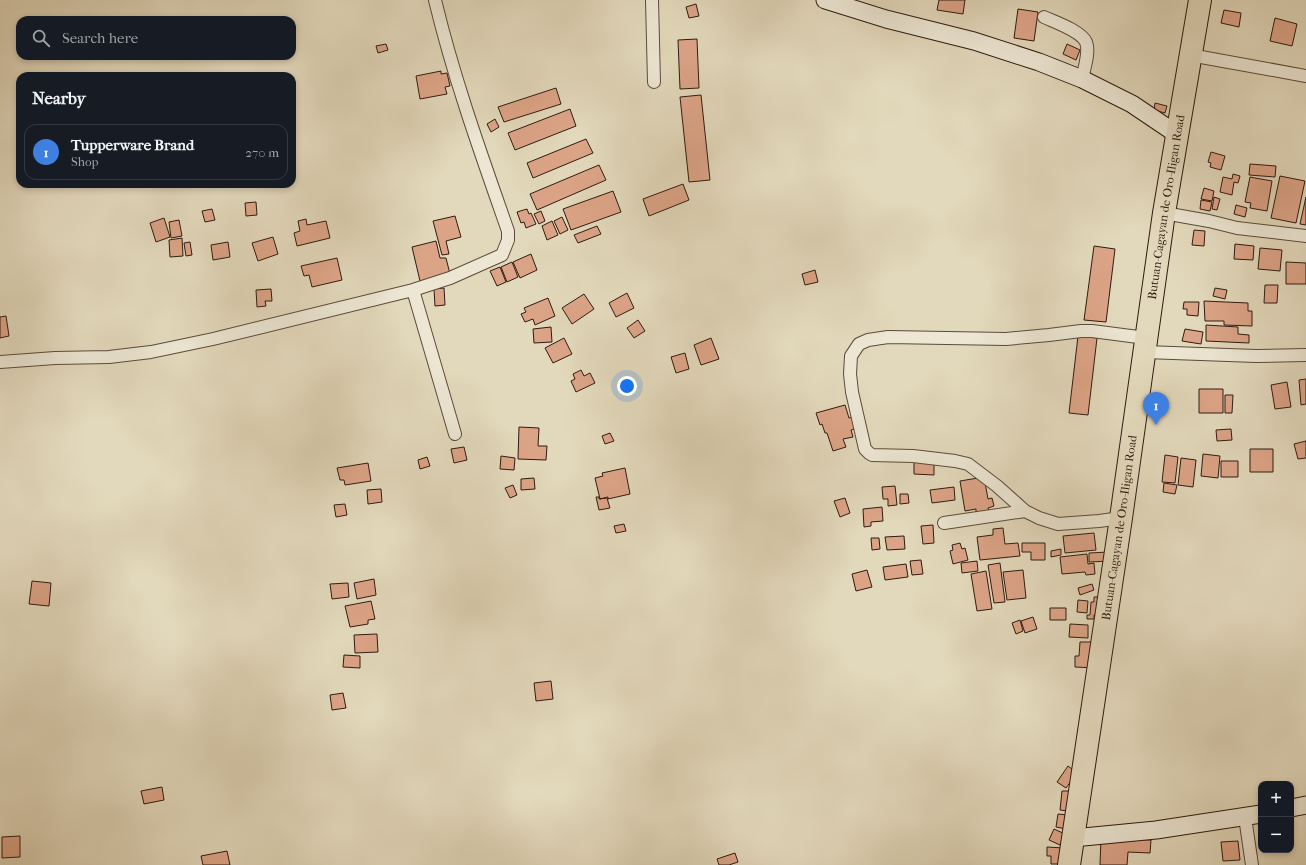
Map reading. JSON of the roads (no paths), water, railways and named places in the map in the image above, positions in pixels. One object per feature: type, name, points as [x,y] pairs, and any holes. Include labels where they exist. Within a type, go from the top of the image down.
[{"type":"highway","name":"Butuan-Cagayan de Oro-Iligan Road","points":[[1069,865],[1121,518],[1164,214],[1200,0]]},
{"type":"street","points":[[0,362],[55,358],[108,357],[151,352],[221,337],[413,290],[450,278],[502,255],[508,240],[508,231],[469,120],[447,48],[435,0]]},
{"type":"street","points":[[652,0],[654,82]]},
{"type":"street","points":[[825,0],[886,19],[981,44],[1039,62],[1082,79],[1132,104],[1178,135]]},
{"type":"street","points":[[1044,17],[1079,34],[1086,42],[1087,53],[1082,79]]},
{"type":"street","points":[[1190,55],[1306,76]]},
{"type":"street","points":[[1164,214],[1209,221],[1237,228],[1306,236]]},
{"type":"street","points":[[413,290],[455,434]]},
{"type":"street","points":[[1121,518],[1058,524],[1039,518],[1025,511],[998,486],[968,464],[942,459],[913,456],[869,454],[865,449],[852,392],[850,374],[851,356],[859,344],[868,340],[888,337],[1006,339],[1081,330],[1092,330],[1146,345],[1256,356],[1306,355]]},
{"type":"street","points":[[944,523],[1025,511]]},
{"type":"street","points":[[1294,807],[1306,805]]},
{"type":"street","points":[[1073,838],[1156,830],[1253,816],[1252,865]]},
{"type":"place","name":"Tupperware Brand","points":[[1156,425]]}]
